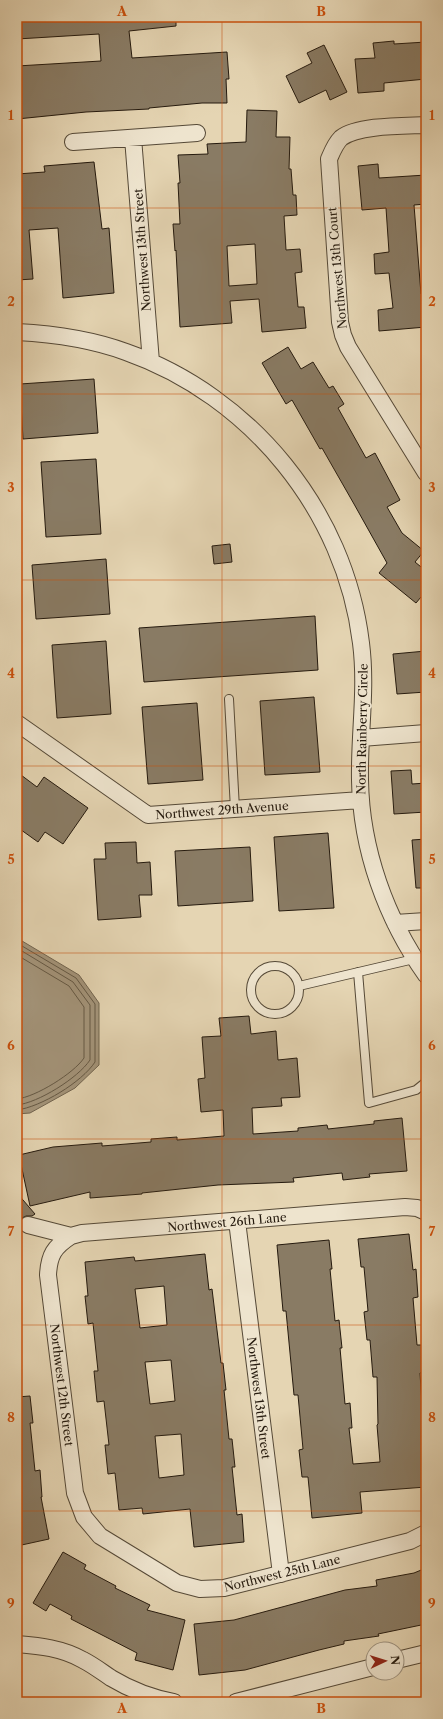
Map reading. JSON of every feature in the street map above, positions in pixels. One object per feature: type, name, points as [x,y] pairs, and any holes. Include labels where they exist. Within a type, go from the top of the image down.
[{"type":"street","name":"Northwest 13th Court","points":[[426,125],[351,132],[341,139],[333,148],[329,159],[340,322],[343,335],[348,347],[426,473]]},
{"type":"street","points":[[73,142],[197,133]]},
{"type":"street","name":"Northwest 13th Street","points":[[133,138],[150,362]]},
{"type":"street","name":"North Rainberry Circle","points":[[17,332],[85,340],[125,352],[168,369],[226,406],[257,434],[285,464],[309,498],[323,522],[340,560],[353,600],[361,641],[364,689],[361,738],[361,800],[366,839],[381,892],[394,923],[414,959],[426,975]]},
{"type":"street","name":"Northwest 29th Avenue","points":[[17,723],[148,815],[361,800]]},
{"type":"street","points":[[361,738],[426,732]]},
{"type":"street","points":[[394,923],[426,921]]},
{"type":"street","name":"Northwest 26th Lane","points":[[28,1225],[71,1236],[82,1233],[405,1207],[417,1208],[426,1212]]},
{"type":"street","name":"Northwest 13th Street","points":[[237,1221],[281,1574]]},
{"type":"street","name":"Northwest 12th Street","points":[[71,1236],[61,1242],[53,1251],[49,1262],[48,1275],[75,1493],[84,1517],[100,1536]]},
{"type":"street","name":"Northwest 25th Lane","points":[[100,1536],[166,1578],[200,1589],[224,1588],[281,1574],[410,1540],[426,1532]]},
{"type":"street","points":[[17,1644],[61,1650],[82,1659],[135,1691],[174,1702]]},
{"type":"street","points":[[405,1658],[426,1653]]},
{"type":"street","points":[[236,1702],[282,1696],[365,1670]]},
{"type":"lane","points":[[229,700],[235,809]]},
{"type":"lane","points":[[299,986],[414,959]]},
{"type":"lane","points":[[271,966],[279,966],[292,973],[297,979],[299,986],[299,994],[292,1008],[278,1015],[264,1012],[253,1001],[250,994],[250,986],[258,972],[271,966]]},
{"type":"lane","points":[[358,972],[369,1103],[416,1090],[426,1082]]},
{"type":"water","points":[[17,938],[79,975],[99,1003],[99,1065],[75,1088],[30,1113],[17,1114]]},
{"type":"building","points":[[17,17],[176,17],[176,26],[129,31],[132,58],[227,52],[229,79],[226,79],[227,103],[202,103],[149,109],[86,112],[17,119],[17,66],[101,61],[99,34],[17,39]]},
{"type":"building","points":[[394,41],[394,44],[426,42],[426,79],[384,83],[384,91],[358,93],[355,59],[375,58],[373,43]]},
{"type":"building","points":[[324,45],[347,92],[330,100],[326,90],[299,103],[286,76],[312,63],[307,53]]},
{"type":"building","points":[[247,110],[277,111],[276,137],[290,137],[289,169],[291,169],[293,195],[296,195],[297,215],[284,216],[286,250],[300,249],[302,272],[295,273],[298,307],[304,307],[306,328],[262,332],[259,299],[230,301],[232,323],[180,327],[176,250],[175,251],[173,224],[180,224],[178,155],[208,154],[207,144],[246,142]],"holes":[[[255,244],[257,284],[229,286],[227,246]]]},
{"type":"building","points":[[94,162],[102,229],[109,228],[114,293],[63,298],[58,228],[29,230],[33,279],[17,280],[17,174],[45,172],[44,166]]},
{"type":"building","points":[[378,164],[379,178],[426,175],[426,204],[414,205],[421,294],[426,294],[426,327],[379,331],[378,310],[393,308],[389,273],[375,274],[374,254],[389,252],[386,208],[362,210],[358,166]]},
{"type":"building","points":[[288,347],[301,369],[313,362],[329,388],[333,386],[344,404],[338,408],[366,458],[375,453],[400,500],[387,507],[402,533],[424,551],[415,562],[426,571],[426,591],[416,603],[379,573],[387,563],[322,448],[320,449],[292,400],[286,404],[262,363]]},
{"type":"building","points":[[94,379],[98,433],[23,439],[20,384]]},
{"type":"building","points":[[96,459],[101,534],[46,537],[41,462]]},
{"type":"building","points":[[230,544],[232,562],[214,564],[212,546]]},
{"type":"building","points":[[106,559],[110,614],[36,619],[32,565]]},
{"type":"building","points":[[315,616],[318,670],[144,682],[139,628]]},
{"type":"building","points":[[106,641],[111,714],[57,718],[52,645]]},
{"type":"building","points":[[426,651],[426,692],[397,694],[393,654]]},
{"type":"building","points":[[314,697],[320,772],[265,775],[260,701]]},
{"type":"building","points":[[197,703],[203,780],[148,784],[142,707]]},
{"type":"building","points":[[411,770],[412,784],[426,783],[426,812],[394,814],[391,771]]},
{"type":"building","points":[[17,772],[37,787],[44,777],[88,808],[63,844],[45,832],[38,842],[17,827]]},
{"type":"building","points":[[328,833],[334,908],[279,911],[274,837]]},
{"type":"building","points":[[426,839],[426,888],[416,888],[412,840]]},
{"type":"building","points":[[136,842],[137,863],[150,862],[152,895],[139,895],[141,917],[98,920],[94,859],[106,859],[105,843]]},
{"type":"building","points":[[250,847],[253,901],[178,906],[175,851]]},
{"type":"building","points":[[249,1016],[251,1034],[276,1031],[278,1060],[297,1058],[300,1097],[281,1098],[282,1106],[252,1108],[253,1134],[298,1131],[298,1128],[327,1125],[328,1129],[374,1124],[374,1121],[402,1118],[407,1171],[369,1174],[370,1177],[343,1180],[342,1173],[293,1178],[294,1182],[218,1185],[142,1194],[90,1198],[90,1192],[30,1206],[19,1155],[53,1147],[102,1143],[102,1146],[151,1142],[151,1139],[177,1137],[177,1140],[224,1136],[223,1110],[201,1112],[198,1079],[205,1078],[202,1037],[221,1036],[219,1018]]},
{"type":"building","points":[[17,1193],[35,1214],[22,1218],[19,1222],[19,1228],[17,1230]]},
{"type":"building","points":[[409,1234],[413,1270],[416,1269],[418,1297],[413,1298],[417,1345],[422,1345],[425,1372],[420,1373],[423,1421],[426,1420],[426,1487],[360,1492],[362,1513],[312,1518],[308,1477],[302,1477],[299,1450],[303,1449],[298,1395],[294,1395],[286,1311],[283,1311],[277,1245],[329,1240],[335,1321],[339,1320],[342,1348],[340,1348],[345,1404],[350,1403],[352,1428],[349,1428],[353,1464],[380,1462],[377,1425],[377,1377],[373,1377],[370,1340],[367,1340],[364,1312],[368,1311],[364,1267],[361,1267],[358,1239]]},
{"type":"building","points":[[205,1254],[209,1290],[212,1289],[221,1363],[223,1363],[229,1439],[232,1439],[235,1467],[232,1467],[237,1515],[242,1514],[244,1542],[194,1547],[190,1509],[143,1514],[142,1508],[119,1510],[115,1473],[108,1474],[105,1445],[109,1445],[104,1401],[97,1402],[94,1371],[98,1371],[93,1323],[88,1324],[85,1296],[88,1296],[85,1262],[134,1257],[135,1261]],"holes":[[[164,1286],[167,1325],[140,1328],[135,1289]],[[171,1360],[175,1401],[150,1404],[145,1362]],[[181,1434],[184,1475],[159,1478],[155,1436]]]},
{"type":"building","points":[[30,1396],[33,1423],[30,1423],[35,1471],[40,1470],[41,1497],[49,1539],[17,1546],[17,1397]]},
{"type":"building","points":[[63,1552],[86,1565],[84,1569],[116,1586],[115,1588],[150,1605],[147,1610],[185,1620],[173,1670],[135,1660],[137,1653],[71,1619],[72,1616],[50,1604],[46,1611],[33,1603]]},
{"type":"building","points":[[426,1568],[426,1624],[378,1634],[379,1636],[344,1641],[344,1644],[245,1670],[199,1675],[194,1624],[234,1620],[345,1590],[377,1586],[376,1580],[414,1573]]}]
